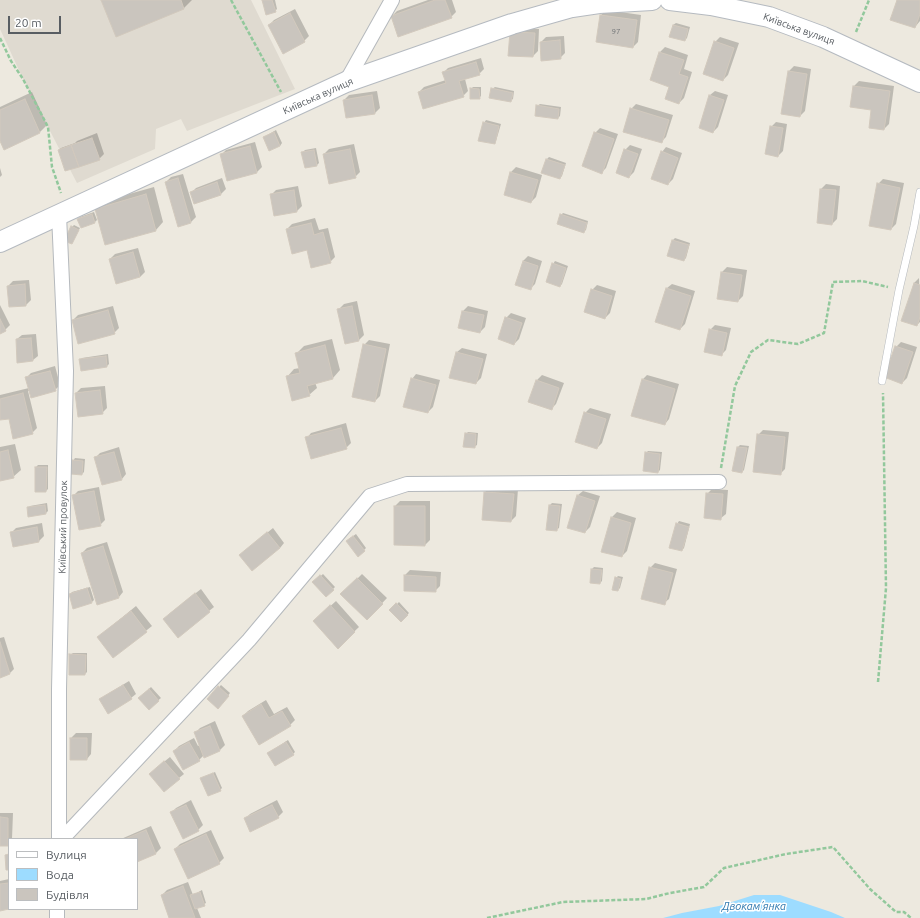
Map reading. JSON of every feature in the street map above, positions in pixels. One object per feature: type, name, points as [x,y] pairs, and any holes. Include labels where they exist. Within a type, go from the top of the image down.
[{"type":"street","points":[[346,82],[392,0]]},
{"type":"street","name":"Київська вулиця","points":[[0,242],[346,82],[512,24],[572,7],[599,3],[652,0]]},
{"type":"street","name":"Київська вулиця","points":[[670,0],[711,5],[769,17],[823,37],[920,82]]},
{"type":"street","name":"Київський провулок","points":[[59,838],[59,689],[66,371],[64,213]]},
{"type":"street","points":[[63,838],[249,640],[370,496],[407,484],[719,482]]},
{"type":"lane","points":[[882,380],[920,192]]},
{"type":"path","points":[[231,0],[290,108]]},
{"type":"path","points":[[850,49],[869,0]]},
{"type":"path","points":[[0,38],[11,61],[23,79],[48,127],[52,167],[64,213]]},
{"type":"path","points":[[719,482],[735,386],[751,352],[768,340],[798,344],[824,334],[833,282],[862,281],[899,290]]},
{"type":"path","points":[[878,682],[886,588],[882,380]]},
{"type":"path","points":[[487,918],[563,902],[646,899],[704,887],[724,868],[786,854],[833,847],[870,889],[896,912],[904,912],[911,918]]},
{"type":"shaded area","points":[[0,0],[251,0],[295,89],[187,131],[181,119],[156,129],[155,149],[77,183],[23,79],[0,29]]},
{"type":"water","name":"Двокамʼянка","points":[[754,895],[780,895],[845,918],[663,918],[719,906]]},
{"type":"building","points":[[101,0],[181,0],[184,9],[116,37]]},
{"type":"building","points":[[262,0],[272,0],[276,12],[266,15]]},
{"type":"building","points":[[435,0],[445,0],[452,18],[398,37],[391,16]]},
{"type":"building","points":[[897,0],[920,0],[920,14],[915,28],[890,20]]},
{"type":"building","points":[[290,13],[305,42],[283,54],[268,25]]},
{"type":"building","points":[[600,15],[637,20],[633,48],[596,42]]},
{"type":"building","points":[[673,25],[688,29],[685,41],[669,37]]},
{"type":"building","points":[[510,32],[535,33],[533,57],[508,56]]},
{"type":"building","points":[[560,40],[561,59],[541,61],[540,42]]},
{"type":"building","points":[[714,41],[734,48],[723,81],[703,74]]},
{"type":"building","points":[[659,52],[684,60],[679,74],[688,77],[679,104],[665,99],[669,87],[650,80]]},
{"type":"building","points":[[476,62],[480,75],[459,81],[464,97],[423,109],[418,92],[446,83],[442,72]]},
{"type":"building","points":[[788,71],[807,74],[800,117],[781,114]]},
{"type":"building","points":[[853,86],[890,91],[884,130],[869,128],[871,110],[850,107]]},
{"type":"building","points":[[470,88],[479,89],[480,99],[470,99]]},
{"type":"building","points":[[491,88],[513,93],[511,102],[489,98]]},
{"type":"building","points":[[372,95],[375,114],[346,118],[343,100]]},
{"type":"building","points":[[709,95],[724,100],[713,133],[699,128]]},
{"type":"building","points":[[25,99],[40,133],[4,150],[0,141],[0,110]]},
{"type":"building","points":[[536,105],[559,109],[558,119],[535,116]]},
{"type":"building","points":[[630,108],[669,120],[662,143],[623,132]]},
{"type":"building","points":[[483,122],[499,126],[495,144],[478,141]]},
{"type":"building","points":[[770,126],[783,128],[778,157],[765,154]]},
{"type":"building","points":[[274,132],[280,146],[269,151],[263,137]]},
{"type":"building","points":[[594,132],[614,139],[602,174],[582,166]]},
{"type":"building","points":[[92,138],[100,160],[79,167],[71,145]]},
{"type":"building","points":[[71,145],[79,167],[65,171],[58,150]]},
{"type":"building","points":[[250,146],[257,173],[227,181],[220,154]]},
{"type":"building","points":[[350,149],[356,178],[329,184],[323,154]]},
{"type":"building","points":[[624,149],[638,154],[629,178],[616,173]]},
{"type":"building","points":[[314,150],[317,166],[305,168],[301,152]]},
{"type":"building","points":[[661,151],[678,158],[668,185],[651,179]]},
{"type":"building","points":[[546,159],[565,165],[560,179],[541,173]]},
{"type":"building","points":[[510,172],[538,180],[531,203],[504,195]]},
{"type":"building","points":[[178,178],[191,223],[178,227],[165,182]]},
{"type":"building","points":[[217,182],[221,195],[194,204],[190,192]]},
{"type":"building","points":[[877,183],[900,188],[891,230],[869,226]]},
{"type":"building","points":[[820,189],[836,190],[832,225],[817,223]]},
{"type":"building","points":[[294,190],[297,212],[274,216],[270,194]]},
{"type":"building","points":[[146,194],[156,231],[105,245],[95,209]]},
{"type":"building","points":[[92,214],[95,223],[81,228],[77,219]]},
{"type":"building","points":[[560,214],[587,223],[584,233],[557,224]]},
{"type":"building","points":[[311,223],[314,235],[323,232],[331,263],[311,268],[307,250],[292,254],[286,229]]},
{"type":"building","points":[[71,226],[79,230],[72,244],[64,241]]},
{"type":"building","points":[[672,240],[689,245],[684,261],[667,256]]},
{"type":"building","points":[[133,252],[140,277],[116,284],[109,259]]},
{"type":"building","points":[[523,261],[538,266],[531,290],[515,285]]},
{"type":"building","points":[[552,263],[566,268],[560,287],[546,282]]},
{"type":"building","points":[[721,272],[742,275],[738,302],[717,299]]},
{"type":"building","points":[[914,283],[920,285],[920,317],[917,326],[901,321]]},
{"type":"building","points":[[25,284],[26,306],[9,307],[7,286]]},
{"type":"building","points":[[666,288],[691,296],[680,330],[655,322]]},
{"type":"building","points":[[591,289],[612,296],[605,319],[584,312]]},
{"type":"building","points":[[352,306],[359,341],[345,344],[337,309]]},
{"type":"building","points":[[108,310],[115,334],[78,344],[72,320]]},
{"type":"building","points":[[462,311],[484,315],[480,333],[458,328]]},
{"type":"building","points":[[505,317],[522,323],[514,345],[498,339]]},
{"type":"building","points":[[0,319],[6,331],[0,334]]},
{"type":"building","points":[[709,329],[727,333],[722,356],[704,352]]},
{"type":"building","points":[[31,338],[33,361],[17,363],[16,339]]},
{"type":"building","points":[[363,344],[386,349],[375,402],[352,397]]},
{"type":"building","points":[[325,345],[333,379],[307,386],[310,396],[292,401],[286,376],[300,373],[295,353]]},
{"type":"building","points":[[895,346],[913,352],[902,384],[884,377]]},
{"type":"building","points":[[456,352],[483,359],[476,384],[449,378]]},
{"type":"building","points":[[106,356],[107,367],[81,371],[79,359]]},
{"type":"building","points":[[50,371],[56,391],[31,398],[25,377]]},
{"type":"building","points":[[411,378],[436,385],[428,413],[403,407]]},
{"type":"building","points":[[642,379],[675,389],[665,425],[631,416]]},
{"type":"building","points":[[536,380],[559,388],[552,410],[528,402]]},
{"type":"building","points":[[100,390],[103,414],[78,417],[75,393]]},
{"type":"building","points":[[23,393],[33,434],[13,439],[9,419],[0,420],[0,399]]},
{"type":"building","points":[[584,412],[606,419],[597,449],[575,442]]},
{"type":"building","points":[[341,428],[347,449],[311,459],[305,437]]},
{"type":"building","points":[[465,433],[476,434],[475,448],[463,447]]},
{"type":"building","points":[[757,434],[785,437],[781,475],[753,472]]},
{"type":"building","points":[[737,447],[747,448],[742,473],[732,471]]},
{"type":"building","points":[[8,450],[14,478],[0,481],[0,452]]},
{"type":"building","points":[[114,452],[122,480],[102,485],[94,457]]},
{"type":"building","points":[[645,452],[660,454],[658,473],[643,471]]},
{"type":"building","points":[[72,460],[83,461],[82,475],[71,474]]},
{"type":"building","points":[[35,467],[47,467],[46,492],[35,492]]},
{"type":"building","points":[[94,491],[101,526],[79,530],[72,495]]},
{"type":"building","points":[[484,492],[514,494],[511,522],[482,520]]},
{"type":"building","points":[[706,493],[723,494],[721,520],[704,518]]},
{"type":"building","points":[[577,495],[595,501],[585,533],[567,528]]},
{"type":"building","points":[[45,505],[46,514],[28,517],[27,507]]},
{"type":"building","points":[[549,505],[560,506],[557,531],[546,530]]},
{"type":"building","points":[[394,506],[425,506],[425,546],[394,545]]},
{"type":"building","points":[[611,517],[631,523],[622,557],[601,552]]},
{"type":"building","points":[[676,523],[689,527],[682,551],[669,548]]},
{"type":"building","points":[[37,527],[39,542],[13,547],[10,532]]},
{"type":"building","points":[[267,532],[280,548],[252,571],[239,555]]},
{"type":"building","points":[[353,536],[365,551],[358,557],[346,541]]},
{"type":"building","points":[[103,546],[119,598],[97,605],[81,553]]},
{"type":"building","points":[[649,567],[673,573],[665,605],[641,599]]},
{"type":"building","points":[[591,569],[602,570],[600,584],[590,583]]},
{"type":"building","points":[[320,575],[334,590],[326,597],[312,582]]},
{"type":"building","points":[[404,575],[436,577],[436,592],[404,591]]},
{"type":"building","points":[[615,577],[621,579],[618,591],[612,590]]},
{"type":"building","points":[[357,578],[383,604],[367,620],[340,594]]},
{"type":"building","points":[[87,588],[92,603],[73,609],[69,594]]},
{"type":"building","points":[[195,593],[210,612],[178,638],[163,619]]},
{"type":"building","points":[[396,603],[408,615],[401,622],[389,610]]},
{"type":"building","points":[[330,605],[355,632],[338,649],[313,621]]},
{"type":"building","points":[[131,611],[147,632],[113,658],[97,637]]},
{"type":"building","points":[[0,642],[10,674],[0,678]]},
{"type":"building","points":[[69,654],[86,655],[85,675],[69,675]]},
{"type":"building","points":[[123,685],[132,699],[108,714],[99,699]]},
{"type":"building","points":[[218,686],[229,696],[218,709],[207,699]]},
{"type":"building","points":[[149,689],[159,701],[149,710],[138,698]]},
{"type":"building","points":[[261,704],[269,718],[282,711],[291,726],[259,745],[242,716]]},
{"type":"building","points":[[210,726],[220,751],[204,758],[194,732]]},
{"type":"building","points":[[70,738],[87,738],[87,760],[70,760]]},
{"type":"building","points":[[189,742],[200,761],[183,770],[173,751]]},
{"type":"building","points":[[286,742],[294,755],[275,766],[267,753]]},
{"type":"building","points":[[164,761],[180,779],[164,792],[149,774]]},
{"type":"building","points":[[213,773],[221,791],[208,796],[200,778]]},
{"type":"building","points":[[186,805],[199,831],[183,839],[170,812]]},
{"type":"building","points":[[272,805],[279,818],[250,832],[244,818]]},
{"type":"building","points":[[0,817],[8,818],[8,846],[0,846]]},
{"type":"building","points":[[146,830],[156,854],[138,862],[138,838],[127,838]]},
{"type":"building","points":[[206,834],[220,864],[188,879],[174,849]]},
{"type":"building","points":[[8,854],[8,870],[6,870],[5,855]]},
{"type":"building","points":[[8,883],[8,909],[0,911],[0,884]]},
{"type":"building","points":[[183,886],[195,918],[169,918],[161,895]]},
{"type":"building","points":[[200,892],[205,906],[195,909],[190,895]]}]
